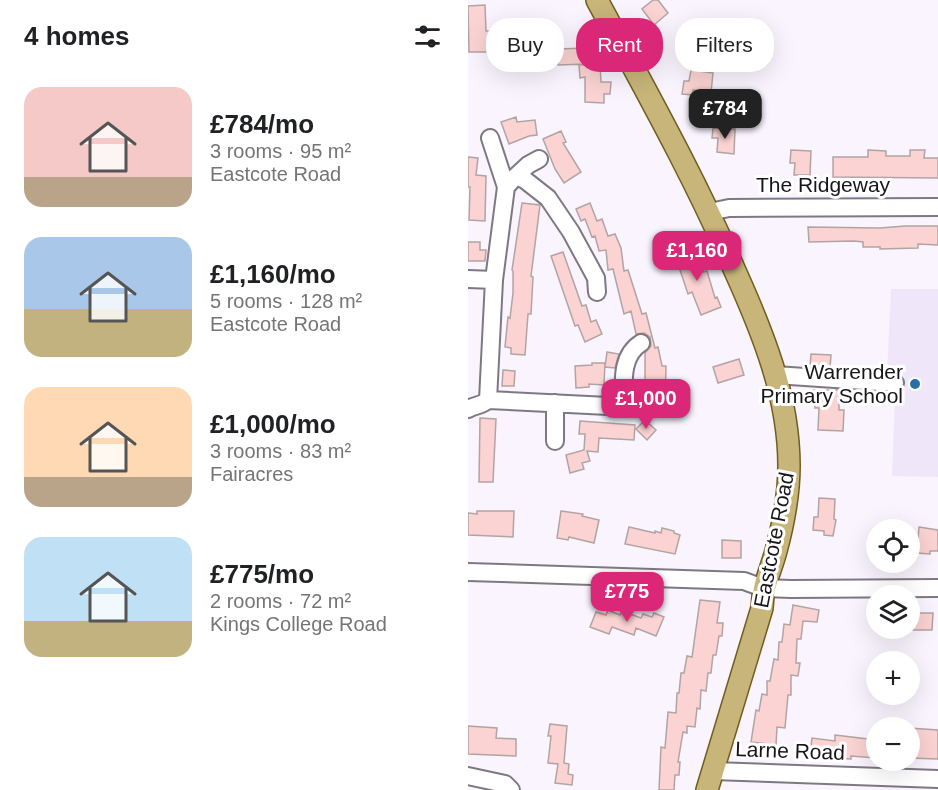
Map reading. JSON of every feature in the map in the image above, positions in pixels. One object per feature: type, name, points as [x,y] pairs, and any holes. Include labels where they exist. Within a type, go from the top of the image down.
[{"type":"main road","name":"Eastcote Road","points":[[597,0],[710,212],[764,338],[785,420],[789,467],[776,552],[763,588],[762,608],[710,780]]},
{"type":"street","points":[[488,400],[494,280],[510,183],[490,138]]},
{"type":"street","points":[[510,183],[528,165],[539,159]]},
{"type":"street","points":[[510,183],[519,177],[548,198],[571,232],[596,278],[597,292]]},
{"type":"street","name":"The Ridgeway","points":[[710,212],[729,208],[938,207]]},
{"type":"street","points":[[468,279],[494,280]]},
{"type":"street","points":[[468,409],[472,406],[481,406],[488,400],[608,405],[618,403],[624,396],[623,378],[626,363],[636,346],[641,343]]},
{"type":"street","points":[[775,375],[894,383]]},
{"type":"street","points":[[555,403],[555,441]]},
{"type":"street","points":[[468,572],[744,581],[763,588],[938,588]]},
{"type":"street","points":[[468,776],[506,784],[511,790]]},
{"type":"street","name":"Larne Road","points":[[710,780],[938,779]]},
{"type":"shaded area","name":"Warrender Primary School","points":[[891,289],[938,289],[938,477],[892,476],[895,394],[887,375]]},
{"type":"building","points":[[653,0],[658,0],[668,13],[662,18],[649,18],[642,9]]},
{"type":"building","points":[[485,5],[486,52],[469,52],[468,6]]},
{"type":"building","points":[[576,48],[576,64],[564,65],[564,49]]},
{"type":"building","points":[[580,72],[600,72],[601,82],[611,82],[610,94],[604,94],[604,103],[585,102],[585,77],[580,78]]},
{"type":"building","points":[[691,72],[713,73],[711,93],[693,90],[693,95],[682,94],[684,81],[689,81]]},
{"type":"building","points":[[726,98],[736,99],[734,111],[724,110]]},
{"type":"building","points":[[516,117],[517,122],[535,120],[537,135],[509,144],[501,122]]},
{"type":"building","points":[[713,128],[735,129],[734,154],[717,152],[718,138],[712,138]]},
{"type":"building","points":[[561,131],[566,142],[563,143],[581,172],[564,183],[555,169],[543,139]]},
{"type":"building","points":[[791,150],[811,151],[810,175],[794,175],[795,163],[790,163]]},
{"type":"building","points":[[868,150],[886,151],[886,156],[910,156],[910,150],[925,150],[924,158],[938,158],[938,178],[833,177],[833,157],[868,157]]},
{"type":"building","points":[[468,157],[478,158],[476,175],[486,176],[485,221],[469,220]]},
{"type":"building","points":[[522,203],[540,205],[531,276],[533,277],[531,314],[528,314],[525,355],[511,354],[511,348],[505,347],[513,293],[512,270]]},
{"type":"building","points":[[590,203],[597,221],[602,219],[608,236],[615,234],[621,248],[624,271],[628,270],[642,314],[646,313],[662,366],[666,366],[665,415],[650,414],[651,380],[645,380],[645,353],[651,346],[650,337],[644,333],[636,334],[631,311],[624,314],[613,269],[608,270],[606,250],[599,251],[595,236],[592,237],[585,219],[581,221],[576,209]]},
{"type":"building","points":[[938,226],[938,245],[918,244],[918,248],[880,249],[880,247],[863,247],[863,242],[854,241],[809,242],[808,227]]},
{"type":"building","points":[[468,242],[480,242],[480,250],[486,250],[485,261],[468,261]]},
{"type":"building","points":[[696,249],[703,272],[707,271],[715,298],[717,297],[721,307],[701,315],[692,292],[688,294],[675,255]]},
{"type":"building","points":[[563,252],[582,306],[586,305],[591,322],[596,320],[602,334],[585,342],[578,325],[575,326],[551,256]]},
{"type":"building","points":[[607,352],[619,354],[615,368],[605,367]]},
{"type":"building","points":[[811,354],[831,355],[830,368],[810,367]]},
{"type":"building","points":[[739,359],[744,375],[718,383],[713,367]]},
{"type":"building","points":[[592,363],[605,363],[604,385],[589,384],[589,387],[576,388],[575,366],[592,365]]},
{"type":"building","points":[[503,370],[515,371],[514,386],[502,386]]},
{"type":"building","points":[[814,390],[839,390],[839,410],[844,410],[843,431],[818,430],[819,408],[815,408]]},
{"type":"building","points":[[480,418],[496,419],[493,482],[479,482]]},
{"type":"building","points":[[645,420],[656,430],[647,440],[636,429]]},
{"type":"building","points":[[580,421],[635,425],[634,440],[599,438],[598,452],[587,451],[590,461],[582,463],[584,469],[570,473],[566,455],[584,450],[585,434],[579,434]]},
{"type":"building","points":[[819,498],[835,499],[834,519],[836,520],[833,536],[824,535],[824,531],[813,530],[814,517],[818,517]]},
{"type":"building","points":[[477,511],[514,511],[513,537],[468,535],[468,513],[477,514]]},
{"type":"building","points":[[561,511],[583,514],[582,516],[599,520],[594,543],[569,537],[568,540],[557,538]]},
{"type":"building","points":[[629,527],[655,533],[655,531],[661,533],[662,528],[674,531],[680,535],[675,554],[625,544]]},
{"type":"building","points":[[920,527],[938,530],[938,551],[930,551],[930,554],[920,553]]},
{"type":"building","points":[[722,540],[741,541],[741,558],[722,558]]},
{"type":"building","points":[[700,600],[720,602],[717,623],[723,623],[722,636],[719,636],[716,655],[713,655],[706,691],[701,690],[700,709],[697,708],[695,727],[687,726],[687,733],[683,732],[678,762],[680,762],[679,775],[675,775],[674,790],[659,790],[661,747],[665,748],[668,712],[676,713],[681,673],[684,673],[687,656],[692,657]]},
{"type":"building","points":[[793,605],[819,610],[817,622],[803,621],[801,639],[797,639],[796,663],[800,663],[798,676],[791,675],[791,695],[788,695],[785,728],[777,727],[776,745],[751,742],[756,710],[759,711],[762,694],[767,695],[767,681],[770,681],[774,659],[778,660],[779,642],[782,642],[784,624],[790,625]]},
{"type":"building","points":[[608,610],[620,615],[622,611],[641,618],[643,614],[652,617],[654,613],[664,617],[656,636],[636,628],[634,635],[612,627],[609,634],[590,627],[596,612],[606,615]]},
{"type":"building","points":[[920,613],[933,613],[932,630],[920,630]]},
{"type":"building","points":[[550,724],[567,726],[564,763],[569,764],[568,774],[573,775],[572,785],[555,783],[558,764],[548,763]]},
{"type":"building","points":[[468,726],[497,728],[496,738],[516,739],[516,756],[468,754]]},
{"type":"building","points":[[920,729],[938,730],[938,759],[920,758]]},
{"type":"building","points":[[835,735],[866,739],[866,757],[851,756],[851,759],[810,755],[812,738],[835,741]]},
{"type":"place","name":"Warrender Primary School","points":[[915,384]]}]
